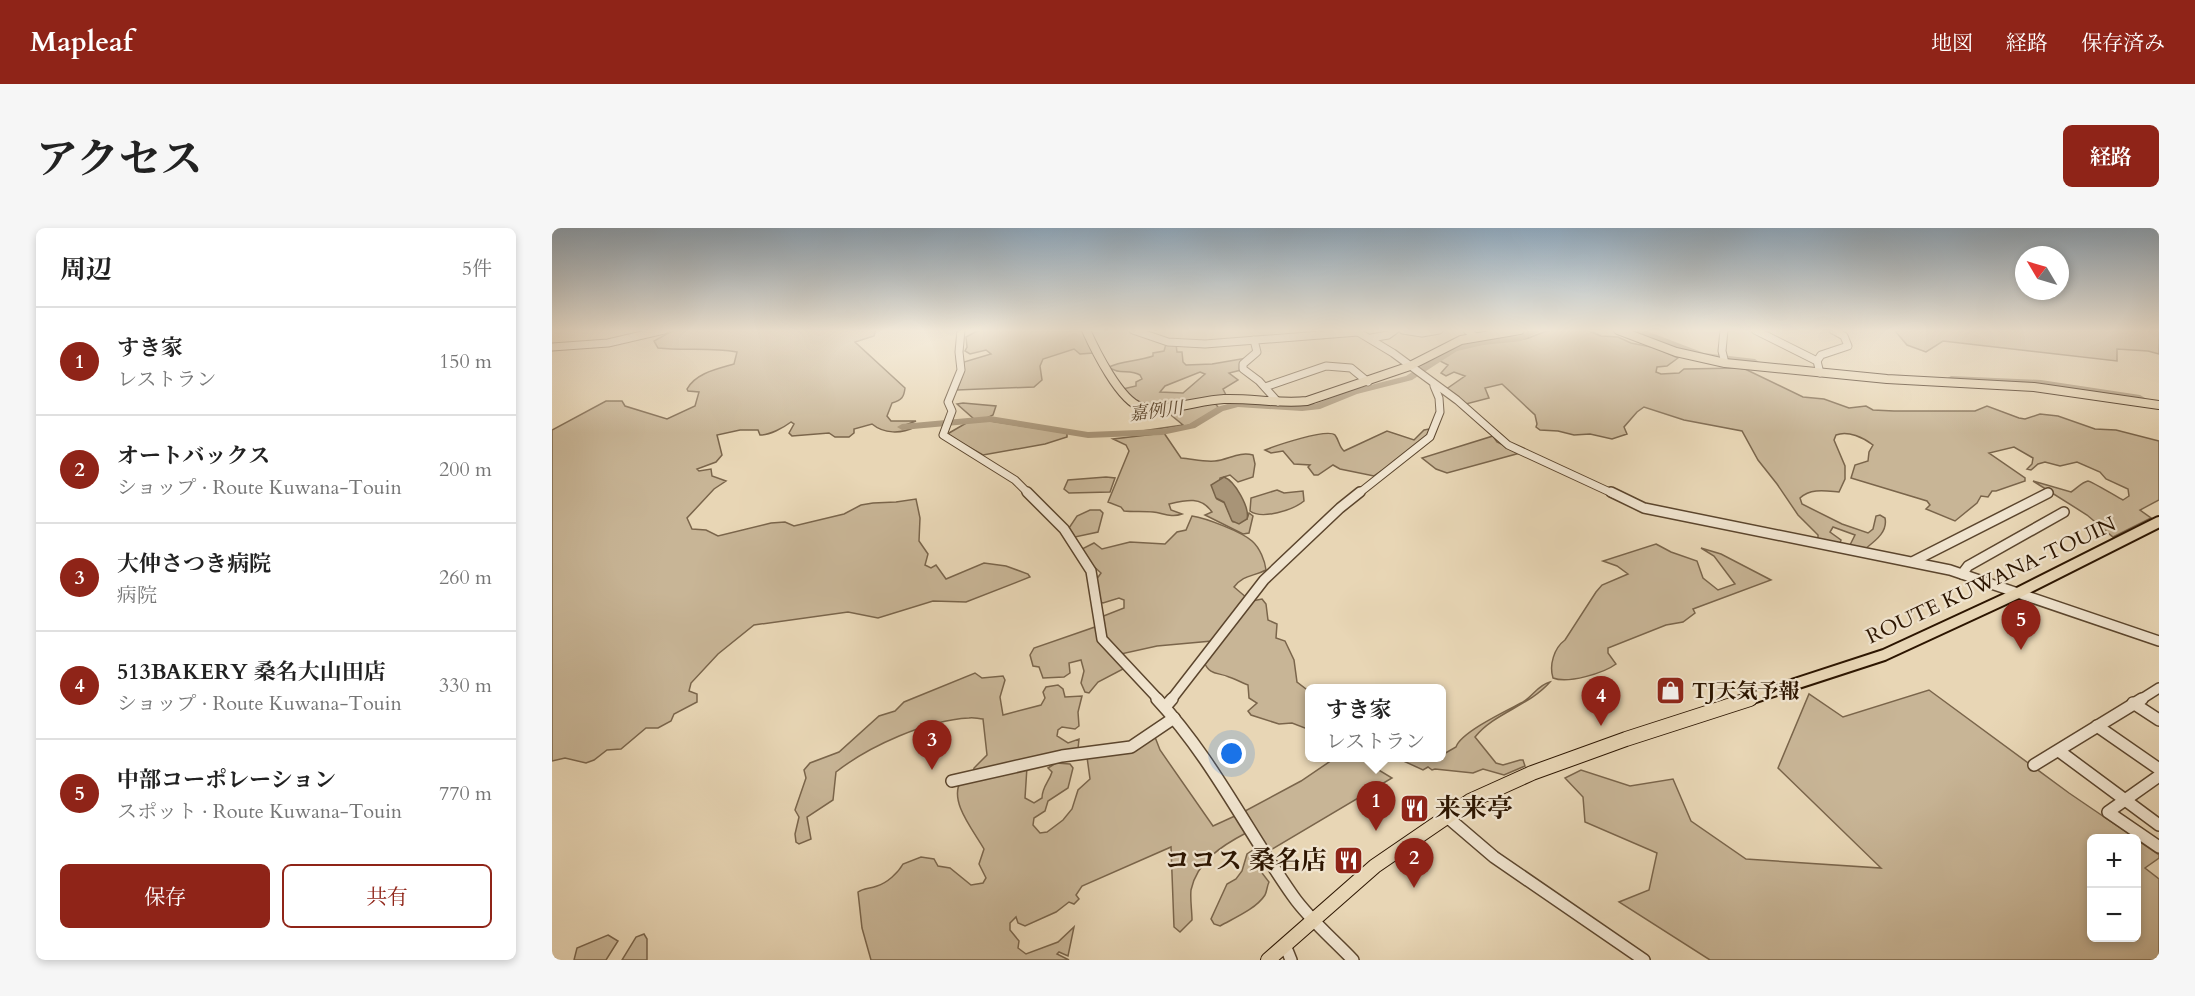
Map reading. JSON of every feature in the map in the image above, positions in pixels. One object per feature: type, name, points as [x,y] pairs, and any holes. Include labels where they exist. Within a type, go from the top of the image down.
[{"type":"main road","points":[[1104,364],[1127,400],[1137,405],[1155,408],[1225,399],[1296,403],[1315,400],[1419,364]]},
{"type":"main road","points":[[1773,364],[2043,388],[2159,405]]},
{"type":"main road","name":"ROUTE KUWANA-TOUIN","points":[[1268,960],[1375,866],[1470,801],[1532,773],[1626,739],[1884,655],[2016,594],[2159,522]]},
{"type":"street","points":[[960,364],[961,370],[948,402],[952,411],[942,433],[945,438],[976,454],[1011,477],[1060,523],[1091,570],[1102,639],[1165,706],[1222,783],[1294,898],[1353,960]]},
{"type":"street","points":[[1243,364],[1243,369],[1265,387],[1278,402]]},
{"type":"street","points":[[1408,364],[1457,400],[1508,445],[1644,508],[1914,561],[1962,574],[2159,641]]},
{"type":"street","points":[[1812,364],[1818,368],[1819,364]]},
{"type":"street","points":[[1265,387],[1326,366],[1351,368],[1368,382]]},
{"type":"street","points":[[1165,706],[1228,629],[1264,580],[1340,508],[1430,437],[1437,424],[1441,403],[1437,389],[1427,379]]},
{"type":"street","points":[[1914,561],[2048,493]]},
{"type":"street","points":[[1962,574],[1968,567],[2064,512]]},
{"type":"street","points":[[2034,765],[2159,688]]},
{"type":"street","points":[[2133,703],[2159,720]]},
{"type":"street","points":[[952,781],[1062,756],[1131,747],[1174,718]]},
{"type":"street","points":[[2097,726],[2159,769]]},
{"type":"street","points":[[2060,751],[2159,825]]},
{"type":"street","points":[[2159,776],[2108,812],[2159,847]]},
{"type":"street","points":[[1446,816],[1494,857],[1644,960]]},
{"type":"street","points":[[1286,945],[1290,960]]},
{"type":"shaded area","points":[[733,364],[879,364],[905,388],[902,398],[892,403],[887,416],[891,421],[916,421],[903,426],[915,427],[898,432],[882,430],[872,424],[854,429],[854,433],[849,437],[835,437],[829,433],[792,436],[789,433],[794,424],[791,422],[764,435],[760,435],[758,430],[740,430],[717,435],[722,455],[716,462],[697,469],[699,471],[711,469],[712,476],[726,481],[714,489],[687,518],[692,529],[706,530],[718,536],[771,523],[785,522],[794,526],[844,514],[861,505],[916,499],[920,518],[919,541],[928,554],[925,565],[931,568],[936,565],[946,579],[984,563],[1006,566],[1028,574],[1030,577],[966,602],[933,601],[878,618],[848,612],[754,625],[718,654],[691,683],[689,691],[697,694],[697,702],[674,714],[671,721],[658,728],[646,728],[621,749],[607,750],[586,763],[565,758],[552,761],[552,430],[606,401],[622,401],[625,406],[667,419],[695,406],[699,392],[687,389],[696,379],[708,372]]},
{"type":"shaded area","points":[[964,364],[1041,364],[1042,380],[1034,387],[957,390]]},
{"type":"shaded area","points":[[1116,364],[1244,364],[1241,370],[1229,373],[1238,380],[1223,389],[1226,395],[1224,397],[1149,406],[1136,402],[1123,389],[1136,386],[1136,382],[1142,379],[1140,375],[1116,371],[1109,367]],"holes":[[[1200,372],[1205,374],[1183,393],[1160,392],[1165,386]]]},
{"type":"shaded area","points":[[1446,364],[1670,364],[1657,367],[1656,372],[1661,374],[1679,373],[1684,369],[1738,368],[1745,369],[1803,397],[1824,399],[1849,408],[1866,406],[1873,410],[1894,411],[1975,411],[1987,406],[2025,419],[2040,414],[2058,416],[2095,429],[2116,430],[2159,441],[2159,500],[2140,510],[2151,518],[2113,537],[2087,515],[2033,481],[2071,492],[2088,481],[2123,500],[2129,496],[2128,489],[2106,479],[2100,472],[2077,462],[2060,466],[2045,462],[2031,470],[2027,469],[2032,464],[2033,458],[2014,447],[1989,453],[2025,478],[2025,481],[1992,491],[1988,497],[1981,496],[1977,503],[1955,521],[1926,509],[1930,505],[1927,501],[1851,478],[1855,465],[1868,461],[1873,445],[1856,435],[1846,433],[1836,435],[1834,440],[1845,466],[1845,479],[1839,492],[1819,491],[1800,498],[1802,504],[1842,524],[1868,533],[1873,529],[1876,516],[1880,515],[1885,518],[1885,528],[1880,536],[1865,549],[1850,545],[1855,535],[1833,527],[1830,532],[1841,540],[1840,543],[1818,539],[1818,535],[1798,515],[1758,460],[1742,431],[1684,420],[1644,407],[1624,427],[1627,434],[1612,439],[1590,434],[1574,435],[1540,430],[1536,427],[1535,415],[1502,384],[1485,388],[1489,398],[1466,404],[1445,390],[1465,376],[1454,372],[1446,376],[1441,373],[1448,365]]},
{"type":"shaded area","points":[[1214,402],[1217,409],[1190,425],[1163,431],[1135,432],[1183,425],[1166,411]]},
{"type":"shaded area","points":[[957,404],[996,406],[993,415],[985,419],[974,419]]},
{"type":"shaded area","points":[[984,420],[1067,433],[1067,437],[1045,444],[983,455],[949,436],[949,433],[968,422]]},
{"type":"shaded area","points":[[1429,429],[1431,432],[1415,449],[1374,476],[1340,469],[1333,465],[1318,475],[1314,475],[1308,467],[1310,465],[1294,464],[1283,451],[1271,453],[1265,450],[1301,438],[1330,433],[1335,435],[1344,451],[1387,431],[1414,440],[1424,430]]},
{"type":"shaded area","points":[[1164,433],[1181,458],[1211,461],[1243,454],[1253,455],[1255,464],[1253,477],[1238,482],[1230,475],[1220,478],[1217,499],[1225,503],[1233,522],[1247,519],[1249,513],[1253,516],[1249,533],[1243,534],[1205,515],[1212,512],[1198,501],[1169,504],[1171,510],[1182,514],[1174,516],[1153,512],[1124,511],[1121,507],[1108,502],[1129,451],[1126,445],[1113,439]]},
{"type":"shaded area","points":[[1493,436],[1497,442],[1520,453],[1447,473],[1436,469],[1422,458]]},
{"type":"shaded area","points":[[1224,477],[1237,489],[1246,508],[1247,519],[1239,524],[1232,521],[1224,502],[1216,498],[1211,485]]},
{"type":"shaded area","points":[[1115,478],[1110,492],[1069,493],[1064,489],[1068,480]]},
{"type":"shaded area","points":[[1277,490],[1284,493],[1303,491],[1304,501],[1293,508],[1277,513],[1255,514],[1250,511],[1251,498]]},
{"type":"shaded area","points":[[1090,510],[1100,510],[1103,513],[1098,532],[1075,537],[1069,528],[1077,516]]},
{"type":"shaded area","points":[[1192,516],[1206,519],[1247,537],[1260,551],[1266,570],[1245,578],[1234,587],[1247,598],[1212,641],[1157,646],[1121,654],[1105,638],[1101,617],[1124,608],[1124,600],[1119,598],[1103,603],[1098,601],[1096,580],[1101,573],[1089,562],[1082,549],[1094,543],[1102,549],[1130,542],[1165,544],[1177,532],[1186,530]]},
{"type":"shaded area","points":[[1656,544],[1697,561],[1703,578],[1718,590],[1735,584],[1714,556],[1701,548],[1721,554],[1771,580],[1693,609],[1695,613],[1683,622],[1666,625],[1608,648],[1608,653],[1616,664],[1603,671],[1576,679],[1553,678],[1555,652],[1596,592],[1602,585],[1628,574],[1617,566],[1603,561]]},
{"type":"shaded area","points":[[1262,599],[1266,604],[1268,620],[1277,624],[1276,638],[1285,641],[1294,660],[1297,682],[1305,688],[1305,728],[1292,723],[1279,724],[1251,715],[1248,711],[1257,703],[1249,698],[1248,685],[1212,672],[1204,662],[1252,601]]},
{"type":"shaded area","points":[[1095,627],[1125,668],[1098,682],[1089,693],[1085,692],[1081,683],[1084,671],[1081,660],[1069,663],[1070,673],[1064,677],[1043,678],[1039,667],[1033,666],[1030,655],[1034,648]]},
{"type":"shaded area","points":[[975,673],[982,678],[1003,676],[1005,680],[1000,697],[1003,715],[1041,705],[1045,698],[1043,692],[1046,687],[1058,685],[1063,689],[1065,697],[1082,696],[1078,712],[1079,726],[1075,729],[1062,727],[1058,730],[1057,736],[1068,743],[1079,739],[1078,749],[973,773],[974,768],[987,755],[983,719],[953,720],[917,729],[865,753],[836,772],[833,800],[807,817],[811,839],[799,844],[796,842],[795,834],[799,817],[795,810],[806,778],[804,770],[810,763],[839,752],[879,716],[895,711],[904,702]]},
{"type":"shaded area","points":[[1550,682],[1532,697],[1492,722],[1475,737],[1496,763],[1503,765],[1523,760],[1525,766],[1504,775],[1483,769],[1473,773],[1432,770],[1428,767],[1423,770],[1406,762],[1446,762],[1446,753],[1456,747],[1466,735],[1523,702]]},
{"type":"shaded area","points":[[1929,690],[2069,793],[2129,834],[2087,834],[2087,942],[2141,942],[2141,843],[2159,855],[2159,858],[2145,868],[2159,879],[2159,960],[1710,960],[1619,902],[1649,890],[1657,853],[1585,822],[1583,797],[1565,778],[1581,770],[1630,786],[1673,779],[1691,821],[1746,859],[1881,868],[1778,768],[1809,694],[1843,717]]},
{"type":"shaded area","points":[[1155,737],[1160,750],[1213,826],[1237,815],[1246,833],[1212,855],[1199,871],[1191,890],[1192,920],[1180,932],[1174,927],[1171,847],[1082,886],[1076,895],[1079,899],[1074,904],[1069,902],[1056,912],[1025,926],[1018,923],[1016,917],[1010,923],[1010,930],[1019,941],[1018,948],[1026,954],[1058,942],[1074,927],[1068,956],[1059,952],[1057,954],[1069,960],[871,960],[862,928],[858,892],[885,883],[903,864],[921,857],[934,859],[938,866],[950,868],[971,885],[983,883],[986,878],[979,864],[984,849],[960,807],[958,789],[961,781],[1027,767],[1025,798],[1034,803],[1042,798],[1052,772],[1048,768],[1056,763],[1070,764],[1073,768],[1068,788],[1048,801],[1045,811],[1034,818],[1033,825],[1040,833],[1047,832],[1063,820],[1072,809],[1078,790],[1090,779],[1087,757]]},
{"type":"shaded area","points":[[1329,762],[1366,762],[1392,778],[1269,851],[1245,811],[1301,781]]},
{"type":"shaded area","points":[[1256,848],[1262,873],[1269,882],[1265,895],[1256,905],[1238,916],[1220,926],[1214,924],[1211,919],[1227,884],[1236,879],[1242,871],[1247,854]]},
{"type":"shaded area","points":[[644,934],[647,939],[647,960],[622,960],[636,937]]},
{"type":"shaded area","points":[[608,935],[618,941],[606,960],[574,960],[577,948]]},
{"type":"waterway","name":"嘉例川","points":[[902,427],[990,419],[1088,435],[1162,432],[1192,426],[1220,409],[1238,404],[1317,407],[1354,392],[1409,378],[1430,364]]},
{"type":"waterway","name":"嘉例川","points":[[1951,379],[2041,383],[2140,398]]},
{"type":"place","name":"中部コーポレーション","points":[[2021,650]]},
{"type":"place","name":"TJ天気予報","points":[[1671,691]]},
{"type":"place","name":"513BAKERY 桑名大山田店","points":[[1601,726]]},
{"type":"place","name":"大仲さつき病院","points":[[932,770]]},
{"type":"place","name":"来来亭","points":[[1414,808]]},
{"type":"place","name":"すき家","points":[[1376,831]]},
{"type":"place","name":"ココス 桑名店","points":[[1348,860]]},
{"type":"place","name":"オートバックス","points":[[1414,888]]}]
